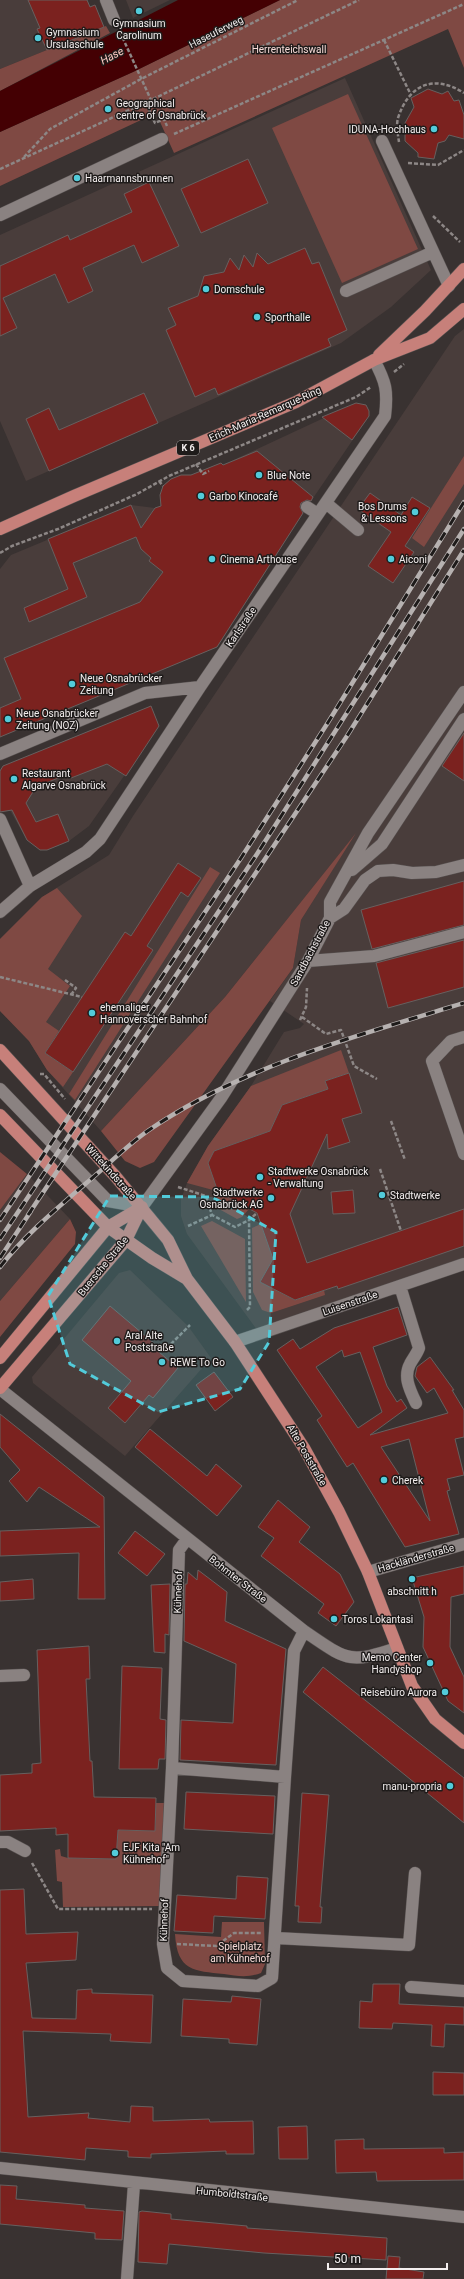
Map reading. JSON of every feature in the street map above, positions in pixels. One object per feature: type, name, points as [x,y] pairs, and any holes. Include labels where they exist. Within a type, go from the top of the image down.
[{"type":"main road","name":"Erich-Maria-Remarque-Ring","points":[[374,360],[449,286],[464,269]]},
{"type":"main road","name":"Erich-Maria-Remarque-Ring","points":[[0,529],[296,402],[374,360],[430,338],[464,309]]},
{"type":"main road","name":"Wittekindstraße","points":[[0,1050],[142,1207]]},
{"type":"main road","points":[[0,1115],[108,1227],[126,1240]]},
{"type":"main road","name":"Buersche Straße","points":[[0,1358],[108,1227],[142,1207]]},
{"type":"main road","name":"Buersche Straße","points":[[0,1389],[126,1240],[142,1207]]},
{"type":"main road","name":"Alte Poststraße","points":[[142,1207],[168,1240],[187,1279],[235,1342],[304,1448],[339,1512],[368,1572],[397,1648]]},
{"type":"main road","name":"Alte Poststraße","points":[[126,1240],[187,1279]]},
{"type":"main road","points":[[397,1648],[412,1686],[435,1719],[464,1743]]},
{"type":"street","points":[[106,0],[114,20]]},
{"type":"street","points":[[0,215],[162,139]]},
{"type":"street","points":[[382,141],[449,286]]},
{"type":"street","points":[[346,291],[433,252]]},
{"type":"street","name":"Karlstraße","points":[[0,912],[30,886],[86,852],[100,839],[200,687],[385,416],[388,392],[384,378],[374,360]]},
{"type":"street","points":[[326,503],[358,530]]},
{"type":"street","points":[[307,507],[318,514]]},
{"type":"street","points":[[0,754],[146,693],[200,687]]},
{"type":"street","name":"Sandbachstraße","points":[[142,1207],[221,1098],[308,961],[330,918],[330,902],[348,873],[368,833],[464,692]]},
{"type":"street","points":[[348,873],[382,844],[464,719]]},
{"type":"street","points":[[0,819],[30,886]]},
{"type":"street","points":[[330,918],[344,909],[364,880],[378,871],[393,870],[412,874],[436,872],[464,865]]},
{"type":"street","points":[[308,961],[374,956],[464,932]]},
{"type":"street","points":[[464,1037],[451,1041],[432,1061],[464,1154]]},
{"type":"street","name":"Wittekindstraße","points":[[0,1089],[108,1201],[142,1207]]},
{"type":"street","name":"Luisenstraße","points":[[235,1342],[464,1264]]},
{"type":"street","points":[[400,1286],[419,1348],[410,1363],[407,1373],[408,1384],[416,1403]]},
{"type":"street","name":"Bohmter Straße","points":[[0,1389],[304,1631],[340,1655],[358,1659],[397,1648]]},
{"type":"street","name":"Kühnehof","points":[[187,1539],[179,1550],[172,1768],[163,1944],[167,1968],[184,1981],[258,1986],[272,1978],[294,1651],[304,1631]]},
{"type":"street","name":"Hackländerstraße","points":[[368,1572],[464,1544]]},
{"type":"street","points":[[0,1676],[24,1675]]},
{"type":"street","points":[[172,1768],[285,1777]]},
{"type":"street","points":[[0,1842],[8,1842],[25,1851]]},
{"type":"street","points":[[276,1936],[409,1945],[415,1873]]},
{"type":"street","points":[[411,1987],[464,1991]]},
{"type":"street","name":"Humboldtstraße","points":[[0,2168],[134,2184],[464,2217]]},
{"type":"street","points":[[127,2279],[134,2184]]},
{"type":"path","name":"Haseuferweg","points":[[22,159],[50,129],[141,79],[298,0]]},
{"type":"path","points":[[0,169],[151,100],[359,0]]},
{"type":"path","points":[[162,139],[464,4]]},
{"type":"path","points":[[114,20],[151,100]]},
{"type":"path","points":[[384,40],[410,94]]},
{"type":"path","points":[[399,144],[398,119],[410,94],[429,83],[450,84],[464,93]]},
{"type":"path","points":[[146,102],[155,123],[164,119],[167,126]]},
{"type":"path","points":[[408,163],[438,166],[464,150]]},
{"type":"path","points":[[405,156],[411,169]]},
{"type":"path","points":[[429,209],[432,215],[460,242]]},
{"type":"path","points":[[0,553],[12,546],[58,529],[136,494],[159,481],[196,464],[356,397]]},
{"type":"path","points":[[196,464],[203,474],[209,471]]},
{"type":"path","points":[[159,481],[163,486]]},
{"type":"path","points":[[0,977],[82,997]]},
{"type":"path","points":[[65,980],[76,988],[71,995]]},
{"type":"path","points":[[302,1017],[326,1034],[341,1030],[354,1066],[376,1080]]},
{"type":"path","points":[[391,1121],[405,1160]]},
{"type":"path","points":[[380,1169],[401,1231]]},
{"type":"path","points":[[178,1187],[206,1196],[212,1215],[235,1227],[249,1220],[257,1213]]},
{"type":"path","points":[[188,1226],[212,1215]]},
{"type":"path","points":[[247,1310],[250,1307],[249,1220]]},
{"type":"path","points":[[171,1344],[190,1324]]},
{"type":"path","points":[[25,1851],[58,1909],[164,1909]]},
{"type":"path","points":[[163,1944],[216,1946],[234,1933],[276,1936]]},
{"type":"highlighted area","points":[[110,1196],[212,1197],[276,1232],[269,1342],[240,1389],[158,1412],[70,1364],[48,1296]]},
{"type":"shaded area","name":"Gymnasium Ursulaschule","points":[[0,0],[87,0],[90,6],[95,5],[104,27],[0,69]]},
{"type":"shaded area","name":"Gymnasium Carolinum","points":[[126,0],[170,0],[133,18]]},
{"type":"shaded area","name":"Domschule","points":[[345,78],[431,270],[391,307],[341,343],[26,481],[0,421],[0,235]]},
{"type":"shaded area","points":[[464,329],[464,1264],[260,1334],[187,1234],[181,1216],[181,1199],[187,1183],[208,1146],[251,1086],[284,1032],[300,1028],[304,1024],[270,1001],[293,968],[301,920],[353,837],[225,997],[101,1131],[47,1070],[29,1041],[0,1011],[0,939],[42,897],[109,855],[133,816],[455,336]]},
{"type":"shaded area","points":[[356,403],[366,405],[369,411],[369,416],[307,507],[217,647],[0,737],[0,569],[11,555],[131,505],[155,508],[161,506],[160,495],[163,486],[171,479],[181,475],[192,476],[223,465]]},
{"type":"shaded area","points":[[151,706],[159,726],[89,826],[69,841],[47,850],[40,850],[27,840],[0,793],[0,771],[3,766]]},
{"type":"shaded area","points":[[27,1174],[70,1219],[0,1301],[0,1210]]},
{"type":"shaded area","points":[[130,1270],[188,1326],[211,1358],[125,1456],[33,1383],[32,1377],[119,1273]]},
{"type":"green space","name":"Herrenteichswall","points":[[280,0],[464,0],[464,68],[448,29],[174,153],[156,113],[0,186],[0,132],[133,72]]},
{"type":"green space","points":[[106,26],[110,33],[0,91],[0,69]]},
{"type":"green space","points":[[348,94],[418,249],[342,283],[272,128]]},
{"type":"green space","points":[[464,456],[464,484],[424,547],[412,538]]},
{"type":"green space","points":[[356,833],[301,920],[293,968],[154,1162],[140,1168],[125,1161],[101,1131],[225,997]]},
{"type":"green space","points":[[210,867],[220,873],[75,1100],[69,1094]]},
{"type":"green space","points":[[57,888],[82,916],[48,969],[70,986],[46,1022],[59,1031],[45,1053],[73,1072],[63,1087],[47,1070],[29,1041],[0,1011],[0,939],[42,897]]},
{"type":"green space","points":[[341,1050],[349,1073],[325,1081],[328,1089],[282,1105],[270,1131],[214,1151],[218,1192],[249,1209],[242,1217],[237,1219],[219,1209],[213,1190],[187,1183],[208,1146],[251,1086]]},
{"type":"green space","points":[[0,1152],[27,1174],[0,1210]]},
{"type":"green space","points":[[70,1219],[76,1232],[75,1244],[0,1337],[0,1301]]},
{"type":"green space","points":[[212,1221],[245,1239],[246,1302],[201,1226]]},
{"type":"green space","points":[[261,1224],[273,1259],[260,1282],[295,1300],[324,1290],[325,1295],[271,1313],[262,1310],[253,1292],[252,1228]]},
{"type":"green space","points":[[156,1803],[164,1803],[161,1906],[63,1907],[62,1882],[57,1881],[55,1850],[60,1849],[61,1856],[68,1858],[116,1859],[118,1830],[155,1831]]},
{"type":"green space","name":"Spielplatz am Kühnehof","points":[[222,1922],[264,1922],[265,1964],[261,1973],[252,1976],[242,1976],[204,1972],[189,1967],[183,1962],[176,1946],[175,1934],[221,1937]]},
{"type":"water","name":"Hase","points":[[178,0],[280,0],[133,72],[0,132],[0,91]]},
{"type":"building","points":[[28,0],[87,0],[90,7],[95,5],[104,27],[47,50],[37,29],[40,28]]},
{"type":"building","name":"IDUNA-Hochhaus","points":[[428,89],[442,94],[448,91],[454,101],[459,100],[464,115],[464,139],[449,135],[445,141],[438,143],[434,159],[418,157],[418,153],[405,141],[405,123],[414,107],[411,98]]},
{"type":"building","points":[[248,159],[268,203],[201,233],[181,189]]},
{"type":"building","points":[[149,182],[179,246],[142,263],[134,245],[83,268],[93,291],[68,303],[55,274],[3,298],[17,328],[0,336],[0,266],[68,235],[70,240],[132,212],[124,194]]},
{"type":"building","name":"Sporthalle","points":[[305,248],[312,264],[319,262],[347,330],[328,339],[331,346],[218,395],[215,388],[195,397],[166,330],[176,325],[168,308],[198,296],[204,276],[224,272],[230,258],[239,270],[244,255],[253,267],[257,253],[268,264]]},
{"type":"building","points":[[144,393],[158,423],[49,471],[26,419],[49,408],[59,430]]},
{"type":"building","points":[[356,403],[366,405],[369,411],[369,416],[352,440],[322,417]]},
{"type":"building","points":[[257,451],[313,497],[311,501],[307,500],[301,503],[300,507],[303,513],[217,647],[0,737],[0,708],[21,699],[4,658],[140,602],[163,572],[149,561],[151,558],[141,549],[136,537],[73,563],[87,597],[29,622],[24,608],[68,589],[48,539],[131,505],[141,528],[155,508],[161,506],[160,495],[163,486],[171,479],[181,475],[191,475],[221,463],[223,465]]},
{"type":"building","points":[[370,493],[401,515],[412,497],[430,508],[405,546],[414,552],[393,583],[368,566],[391,532],[358,509]]},
{"type":"building","points":[[151,706],[159,726],[126,776],[107,764],[71,778],[68,774],[36,787],[26,803],[36,822],[58,814],[69,841],[47,850],[40,850],[27,840],[12,810],[0,812],[0,771],[3,766]]},
{"type":"building","points":[[464,733],[464,781],[442,766]]},
{"type":"building","name":"ehemaliger Hannoverscher Bahnhof","points":[[178,863],[201,878],[188,897],[181,892],[147,946],[153,950],[73,1072],[45,1053],[125,932],[131,936]]},
{"type":"building","points":[[464,881],[464,925],[372,949],[361,910]]},
{"type":"building","points":[[464,940],[464,987],[388,1008],[376,963]]},
{"type":"building","name":"Stadtwerke Osnabrück - Verwaltung","points":[[349,1073],[362,1113],[342,1119],[350,1142],[328,1149],[327,1134],[290,1214],[307,1263],[464,1209],[464,1246],[338,1289],[337,1286],[295,1300],[260,1282],[273,1259],[257,1213],[218,1192],[208,1163],[214,1151],[270,1131],[282,1105],[328,1089],[325,1081]]},
{"type":"building","points":[[353,1190],[355,1213],[333,1214],[331,1192]]},
{"type":"building","points":[[110,1306],[155,1344],[153,1347],[178,1368],[153,1398],[149,1395],[125,1423],[108,1408],[131,1381],[82,1340]]},
{"type":"building","points":[[398,1307],[407,1335],[373,1347],[387,1386],[397,1402],[401,1399],[407,1408],[370,1435],[448,1413],[434,1388],[427,1393],[415,1376],[417,1367],[430,1357],[454,1390],[452,1390],[464,1410],[464,1437],[455,1439],[464,1475],[447,1479],[450,1490],[447,1491],[459,1534],[405,1547],[353,1463],[347,1467],[317,1420],[322,1416],[277,1350],[293,1339],[300,1349],[334,1328]],"holes":[[[342,1350],[344,1357],[360,1352],[382,1412],[358,1428],[316,1367]],[[409,1439],[430,1521],[381,1447]]]},
{"type":"building","points":[[214,1372],[233,1397],[215,1411],[196,1385]]},
{"type":"building","points":[[0,1414],[104,1497],[105,1599],[78,1599],[79,1553],[0,1556],[0,1531],[100,1527],[39,1487],[27,1502],[9,1481],[20,1470],[0,1447]]},
{"type":"building","points":[[150,1429],[207,1476],[216,1464],[242,1486],[217,1516],[135,1447]]},
{"type":"building","points":[[278,1500],[310,1527],[299,1542],[340,1574],[354,1602],[336,1626],[318,1613],[324,1604],[261,1556],[274,1538],[258,1527]]},
{"type":"building","points":[[135,1531],[165,1554],[147,1576],[118,1553]]},
{"type":"building","points":[[464,1566],[464,1594],[451,1597],[450,1647],[464,1677],[464,1713],[448,1701],[423,1647],[424,1617],[412,1578]]},
{"type":"building","points":[[198,1570],[227,1592],[225,1621],[286,1649],[276,1765],[180,1760],[181,1720],[233,1723],[236,1664],[184,1641],[185,1584],[187,1584],[188,1572],[197,1580]]},
{"type":"building","points":[[33,1579],[34,1599],[0,1601],[0,1582]]},
{"type":"building","points":[[170,1584],[169,1635],[165,1634],[165,1653],[154,1652],[151,1585]]},
{"type":"building","points":[[89,1646],[90,1679],[86,1679],[90,1761],[92,1761],[94,1797],[156,1798],[155,1831],[118,1830],[116,1859],[68,1858],[68,1834],[56,1835],[56,1828],[0,1831],[0,1775],[32,1773],[32,1764],[41,1763],[37,1650]]},
{"type":"building","points":[[122,1666],[162,1668],[160,1719],[166,1720],[165,1759],[159,1759],[158,1769],[119,1769]]},
{"type":"building","points":[[323,1667],[464,1778],[464,1823],[303,1692]]},
{"type":"building","points":[[186,1792],[275,1796],[273,1834],[184,1829]]},
{"type":"building","points":[[302,1793],[329,1795],[320,1907],[322,1907],[321,1923],[298,1922],[299,1906],[295,1906]]},
{"type":"building","points":[[237,1876],[268,1878],[265,1919],[214,1916],[213,1933],[174,1931],[177,1895],[236,1899]]},
{"type":"building","points":[[24,1889],[26,1934],[78,1932],[76,1960],[26,1963],[32,2018],[76,2019],[77,1990],[92,1989],[92,1993],[153,1995],[151,2043],[110,2041],[111,2034],[23,2031],[28,2117],[89,2113],[88,2118],[130,2122],[131,2106],[153,2107],[153,2121],[209,2119],[210,2122],[253,2121],[254,2154],[226,2154],[226,2151],[151,2154],[151,2158],[128,2157],[128,2151],[86,2148],[85,2160],[0,2152],[0,1890]]},
{"type":"building","points":[[373,1984],[400,1984],[399,2004],[464,2007],[464,2025],[445,2024],[444,2047],[431,2046],[432,2025],[393,2023],[392,2029],[359,2028],[360,2001],[372,2002]]},
{"type":"building","points":[[232,1996],[261,1999],[257,2045],[229,2043],[229,2039],[181,2036],[183,1999],[231,2002]]},
{"type":"building","points":[[433,2072],[464,2073],[464,2095],[433,2095]]},
{"type":"building","points":[[307,2126],[308,2159],[279,2159],[278,2127]]},
{"type":"building","points":[[364,2139],[364,2149],[444,2148],[444,2153],[464,2152],[464,2180],[377,2181],[376,2172],[336,2173],[335,2140]]},
{"type":"building","points":[[0,2185],[17,2186],[16,2199],[85,2205],[85,2208],[124,2211],[122,2240],[95,2239],[95,2233],[0,2224]]},
{"type":"building","points":[[139,2212],[171,2214],[171,2219],[247,2226],[247,2228],[387,2238],[386,2260],[264,2253],[169,2244],[167,2264],[138,2262]]},
{"type":"building","points":[[388,2256],[400,2257],[399,2268],[424,2272],[423,2279],[386,2279]]},
{"type":"railway","points":[[0,1220],[241,858],[327,724],[464,502]]},
{"type":"railway","points":[[0,1239],[257,854],[464,529]]},
{"type":"railway","points":[[28,1215],[347,736],[464,550]]},
{"type":"railway","points":[[0,1267],[40,1224],[124,1150],[149,1130],[185,1108],[262,1070],[301,1055],[464,1003]]},
{"type":"railway","points":[[0,1258],[31,1211]]},
{"type":"place","name":"Gymnasium Carolinum","points":[[139,11]]},
{"type":"place","name":"Gymnasium Ursulaschule","points":[[38,38]]},
{"type":"place","name":"Geographical centre of Osnabrück","points":[[108,109]]},
{"type":"place","name":"IDUNA-Hochhaus","points":[[434,129]]},
{"type":"place","name":"Haarmannsbrunnen","points":[[77,178]]},
{"type":"place","name":"Domschule","points":[[206,289]]},
{"type":"place","name":"Sporthalle","points":[[257,317]]},
{"type":"place","name":"Blue Note","points":[[259,475]]},
{"type":"place","name":"Garbo Kinocafé","points":[[201,496]]},
{"type":"place","name":"Bos Drums & Lessons","points":[[415,512]]},
{"type":"place","name":"Cinema Arthouse","points":[[212,559]]},
{"type":"place","name":"Aiconi","points":[[391,559]]},
{"type":"place","name":"Neue Osnabrücker Zeitung","points":[[72,684]]},
{"type":"place","name":"Neue Osnabrücker Zeitung (NOZ)","points":[[8,719]]},
{"type":"place","name":"Restaurant Algarve Osnabrück","points":[[14,779]]},
{"type":"place","name":"ehemaliger Hannoverscher Bahnhof","points":[[92,1013]]},
{"type":"place","name":"Stadtwerke Osnabrück - Verwaltung","points":[[260,1177]]},
{"type":"place","name":"Stadtwerke","points":[[382,1195]]},
{"type":"place","name":"Stadtwerke Osnabrück AG","points":[[271,1198]]},
{"type":"place","name":"Aral Alte Poststraße","points":[[117,1341]]},
{"type":"place","name":"REWE To Go","points":[[162,1362]]},
{"type":"place","name":"Cherek","points":[[384,1480]]},
{"type":"place","name":"abschnitt h","points":[[412,1579]]},
{"type":"place","name":"Toros Lokantasi","points":[[334,1619]]},
{"type":"place","name":"Memo Center Handyshop","points":[[430,1663]]},
{"type":"place","name":"Reisebüro Aurora","points":[[445,1692]]},
{"type":"place","name":"manu-propria","points":[[450,1786]]},
{"type":"place","name":"EJF Kita \"Am Kühnehof\"","points":[[115,1853]]}]
